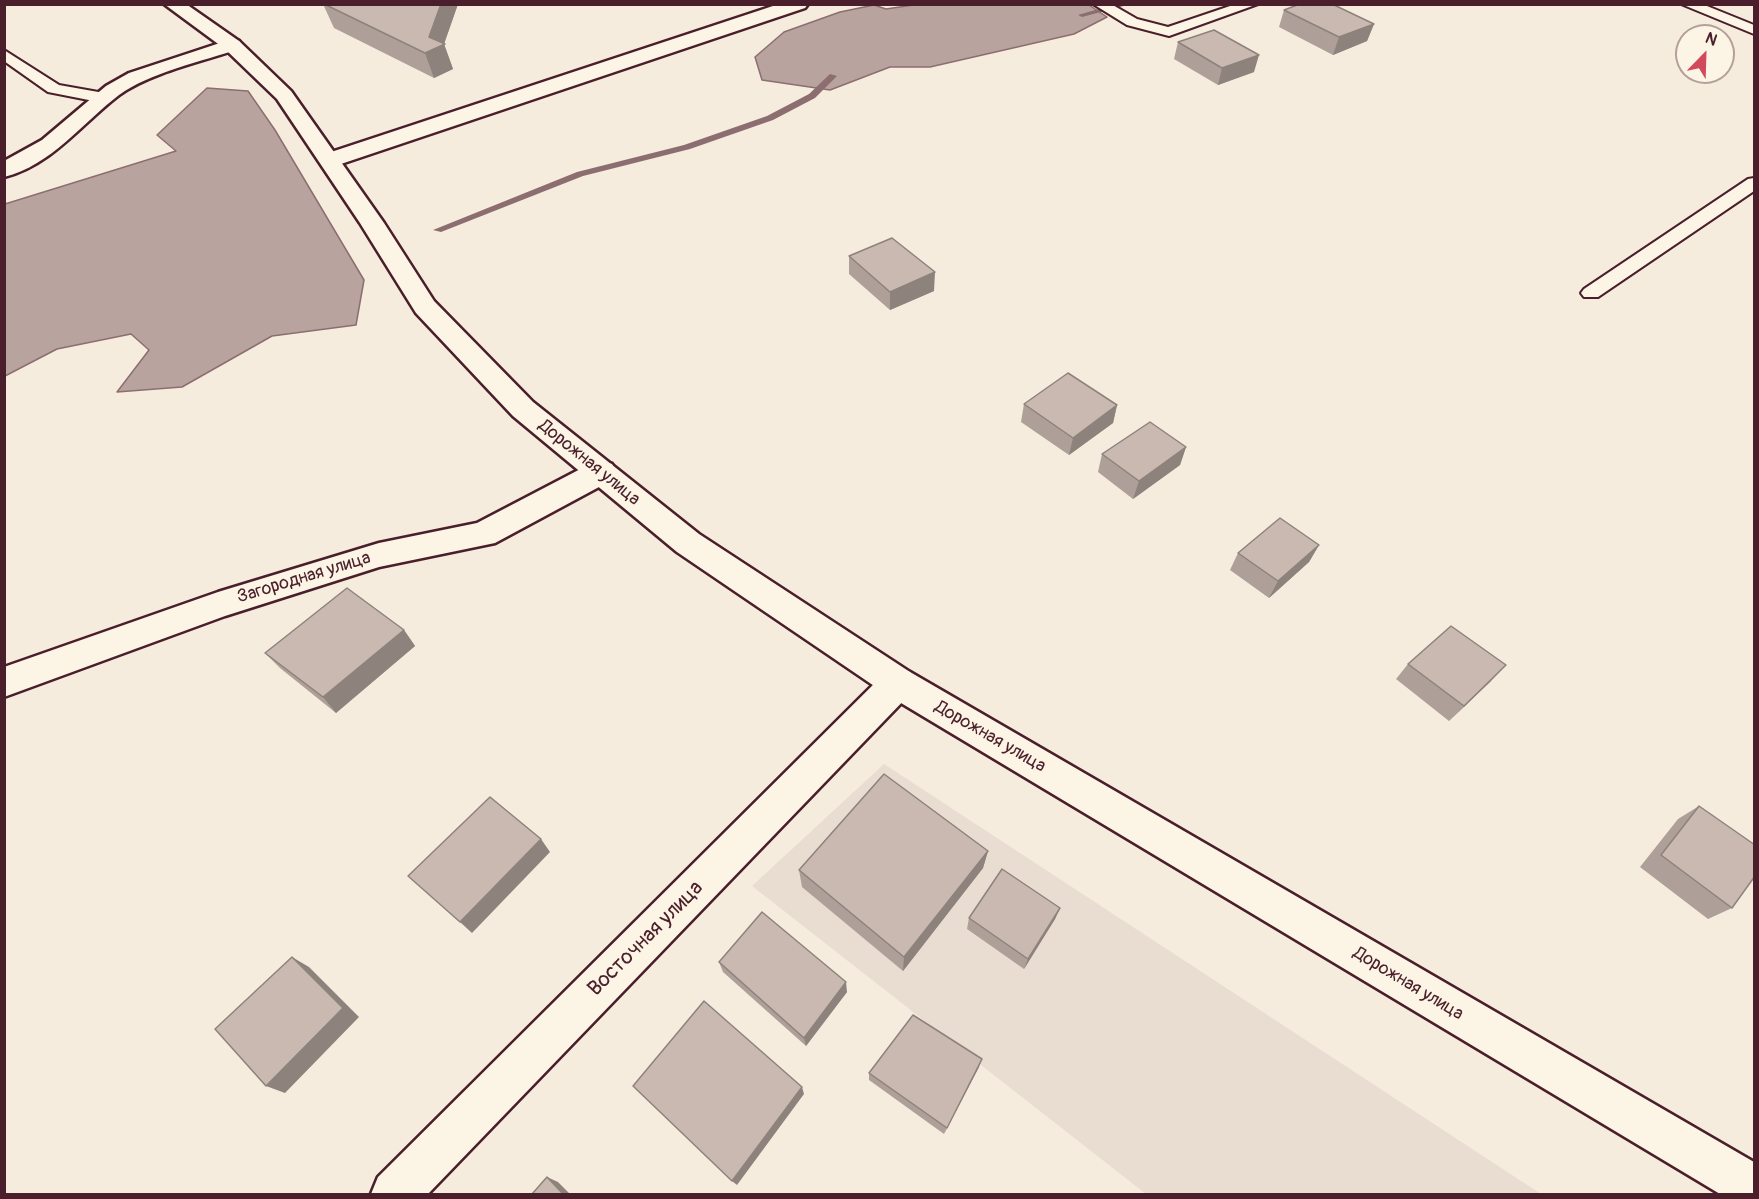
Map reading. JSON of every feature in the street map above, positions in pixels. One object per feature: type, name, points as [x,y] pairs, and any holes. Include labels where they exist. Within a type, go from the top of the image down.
[{"type":"street","name":"Дорожная улица","points":[[173,4],[232,45],[284,95],[330,160],[425,307],[523,409],[688,543],[898,683],[1755,1188]]},
{"type":"street","points":[[330,160],[799,4]]},
{"type":"street","points":[[4,170],[50,145],[104,98],[136,77],[232,45]]},
{"type":"street","name":"Загородная улица","points":[[4,682],[218,605],[379,555],[484,534],[601,472]]},
{"type":"street","name":"Восточная улица","points":[[395,1194],[898,683]]},
{"type":"lane","points":[[1100,4],[1132,22],[1169,32],[1251,4]]},
{"type":"lane","points":[[1688,4],[1755,30]]},
{"type":"lane","points":[[4,54],[54,89],[104,98]]},
{"type":"lane","points":[[1591,293],[1755,183]]},
{"type":"shaded area","points":[[920,4],[1089,5],[1107,17],[1074,34],[930,67],[890,67],[830,90],[762,80],[755,57],[784,32],[840,12],[874,5],[886,9]]},
{"type":"shaded area","points":[[207,88],[248,91],[275,130],[364,280],[356,325],[272,336],[182,387],[117,392],[149,350],[131,334],[57,349],[5,376],[5,204],[176,151],[157,135]]},
{"type":"shaded area","points":[[884,764],[1541,1194],[1146,1194],[752,886]]},
{"type":"building","points":[[324,4],[441,4],[429,37],[445,44],[425,53]]},
{"type":"building","points":[[1300,4],[1332,4],[1374,24],[1339,37],[1284,10]]},
{"type":"building","points":[[1214,30],[1259,55],[1222,68],[1178,42]]},
{"type":"building","points":[[892,238],[935,272],[890,292],[849,256]]},
{"type":"building","points":[[1068,373],[1117,405],[1073,438],[1024,404]]},
{"type":"building","points":[[1150,422],[1186,447],[1139,481],[1102,454]]},
{"type":"building","points":[[1280,518],[1319,545],[1278,581],[1238,553]]},
{"type":"building","points":[[347,588],[404,630],[323,697],[265,653]]},
{"type":"building","points":[[1451,626],[1506,665],[1464,706],[1408,664]]},
{"type":"building","points":[[884,774],[988,851],[904,957],[799,870]]},
{"type":"building","points":[[490,797],[541,839],[460,922],[408,876]]},
{"type":"building","points":[[1699,806],[1755,845],[1755,876],[1732,908],[1661,855]]},
{"type":"building","points":[[1002,869],[1060,908],[1028,959],[969,918]]},
{"type":"building","points":[[762,912],[846,982],[804,1038],[719,962]]},
{"type":"building","points":[[292,957],[343,1008],[266,1086],[215,1029]]},
{"type":"building","points":[[704,1001],[802,1087],[732,1181],[633,1086]]},
{"type":"building","points":[[913,1015],[982,1059],[947,1128],[869,1073]]},
{"type":"building","points":[[547,1177],[563,1194],[532,1194]]},
{"type":"waterway","points":[[1082,15],[1128,4]]},
{"type":"waterway","points":[[438,230],[580,174],[687,147],[770,118],[812,96],[833,76]]}]
